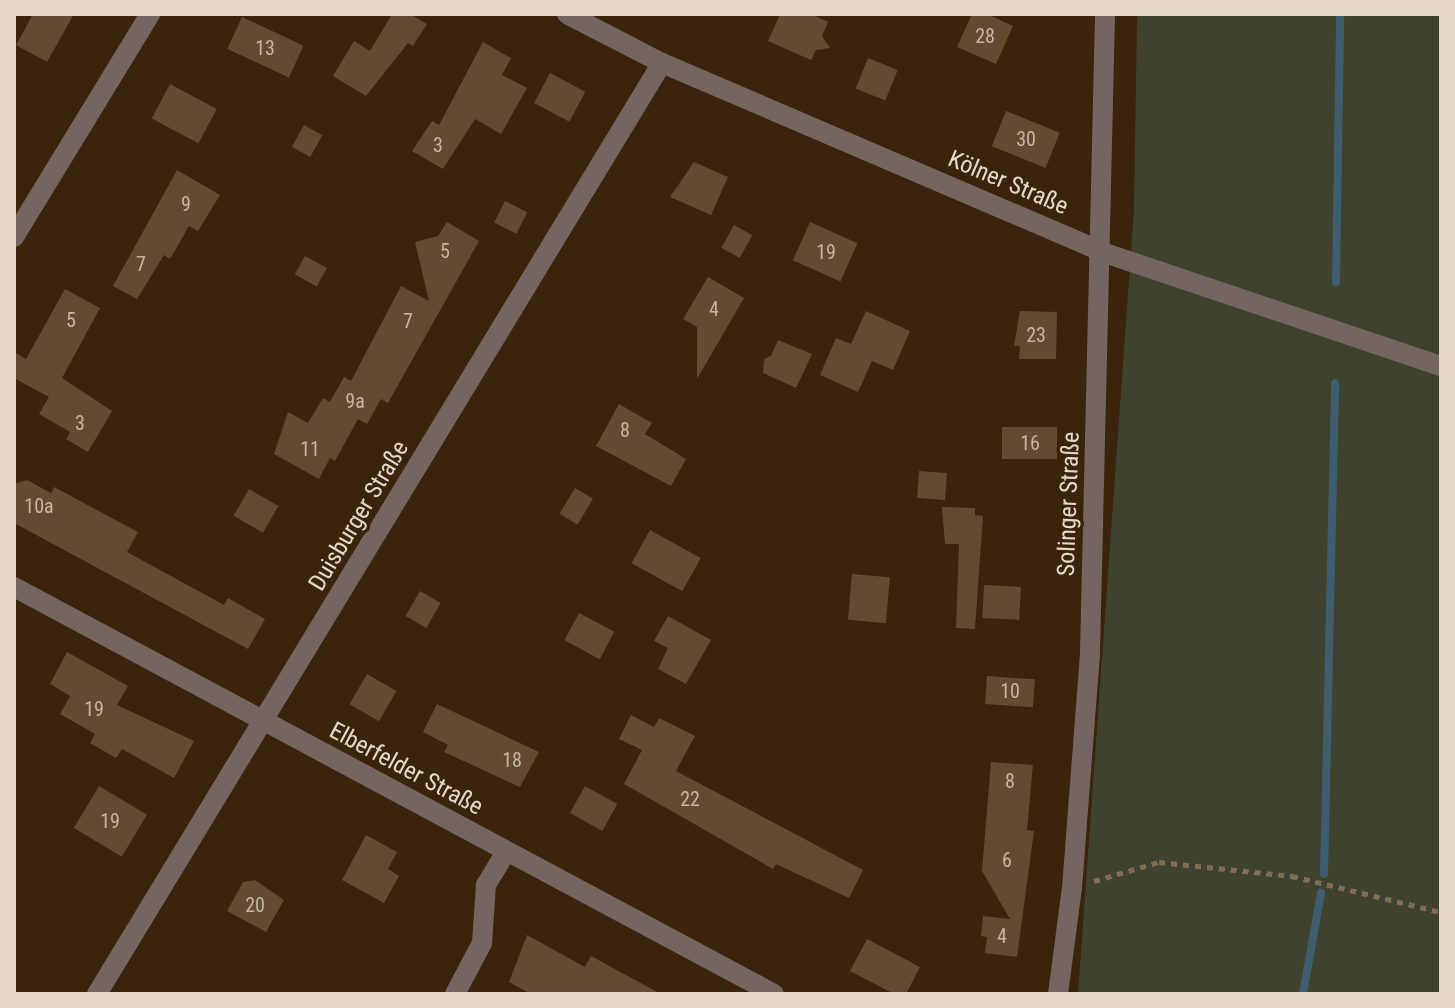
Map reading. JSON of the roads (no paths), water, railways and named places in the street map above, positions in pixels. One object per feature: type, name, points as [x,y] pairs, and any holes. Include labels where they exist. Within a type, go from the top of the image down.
[{"type":"street","points":[[14,237],[150,14]]},
{"type":"street","name":"Kölner Straße","points":[[567,14],[662,63],[1102,252],[1441,366]]},
{"type":"street","name":"Solinger Straße","points":[[1058,994],[1072,888],[1090,652],[1102,252],[1105,14]]},
{"type":"street","name":"Duisburger Straße","points":[[97,994],[265,724],[662,63]]},
{"type":"street","name":"Elberfelder Straße","points":[[14,587],[774,994]]},
{"type":"street","points":[[455,994],[482,943],[486,885],[506,852]]},
{"type":"waterway","points":[[1336,282],[1340,14]]},
{"type":"waterway","points":[[1324,874],[1335,383]]},
{"type":"waterway","points":[[1303,994],[1321,893]]}]
